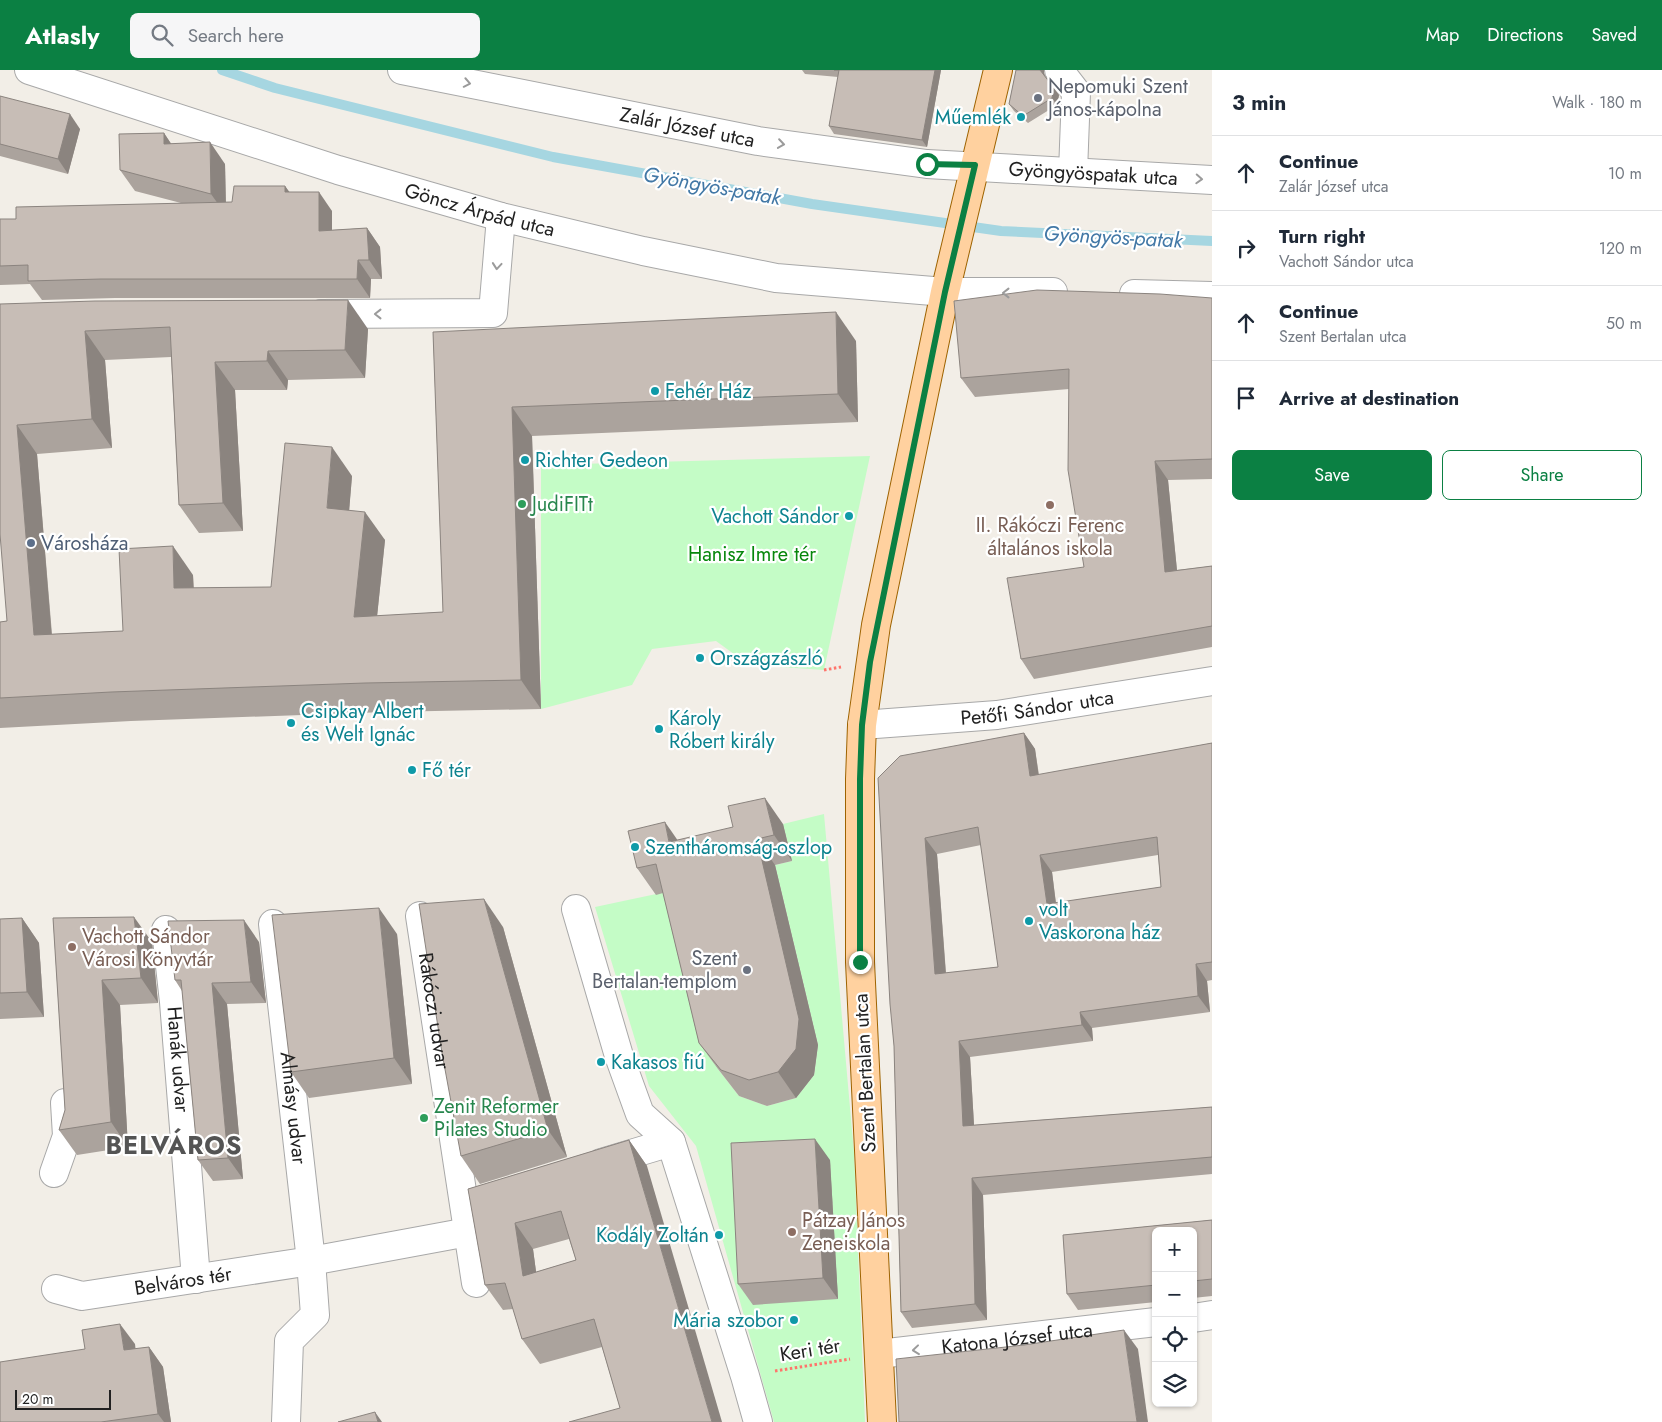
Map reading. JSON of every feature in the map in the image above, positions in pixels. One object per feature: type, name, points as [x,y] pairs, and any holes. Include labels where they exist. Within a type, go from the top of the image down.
[{"type":"main road","name":"Szent Bertalan utca","points":[[882,1422],[860,962],[860,779],[862,725],[876,625],[945,292],[998,70]]},
{"type":"street","name":"Göncz Árpád utca","points":[[29,70],[338,170],[501,217],[643,251],[776,278],[945,292],[1079,293]]},
{"type":"street","name":"Zalár József utca","points":[[402,70],[758,141],[927,164],[975,165]]},
{"type":"street","points":[[1059,70],[1076,92],[1074,172]]},
{"type":"street","name":"Gyöngyöspatak utca","points":[[975,165],[1212,180]]},
{"type":"street","points":[[294,314],[493,314],[501,217]]},
{"type":"street","points":[[1108,293],[1212,296]]},
{"type":"street","name":"Petőfi Sándor utca","points":[[862,725],[997,715],[1212,681]]},
{"type":"street","points":[[576,909],[619,1056],[640,1114],[671,1142],[758,1422]]},
{"type":"street","name":"Rákóczi udvar","points":[[420,916],[476,1283]]},
{"type":"street","name":"Almásy udvar","points":[[274,924],[311,1261]]},
{"type":"street","name":"Hanák udvar","points":[[166,930],[174,1002],[196,1279]]},
{"type":"street","points":[[54,1173],[67,1136],[64,1081]]},
{"type":"street","points":[[580,1169],[671,1142]]},
{"type":"street","points":[[464,1206],[492,1197]]},
{"type":"street","name":"Belváros tér","points":[[56,1289],[82,1296],[311,1261],[468,1232]]},
{"type":"street","points":[[286,1422],[289,1341],[315,1315],[311,1261]]},
{"type":"street","points":[[1197,1317],[1212,1315]]},
{"type":"street","name":"Katona József utca","points":[[879,1354],[1152,1322]]},
{"type":"path","name":"Keri tér","points":[[745,1376],[879,1354]]},
{"type":"green space","name":"Hanisz Imre tér","points":[[870,456],[824,670],[749,665],[716,641],[652,649],[632,685],[541,709],[541,465]]},
{"type":"green space","points":[[824,814],[854,1153],[865,1422],[774,1422],[696,1146],[649,1086],[595,907],[675,890],[718,1069],[739,1096],[767,1106],[796,1098],[814,1075],[818,1045],[775,865],[792,861],[783,824]]},
{"type":"building","points":[[839,70],[935,70],[922,140],[829,126]]},
{"type":"building","name":"Nepomuki Szent János-kápolna","points":[[1016,70],[1040,70],[1054,88],[1052,98],[1023,116],[1009,104]]},
{"type":"building","points":[[0,96],[70,114],[58,159],[0,144]]},
{"type":"building","points":[[164,133],[164,144],[210,142],[211,194],[120,170],[119,134]]},
{"type":"building","points":[[234,186],[285,186],[285,192],[319,192],[319,231],[367,228],[369,260],[358,260],[357,279],[101,279],[28,281],[28,265],[0,266],[0,219],[16,219],[16,207],[232,202]]},
{"type":"building","points":[[1037,290],[1160,294],[1212,298],[1212,459],[1155,461],[1165,572],[1212,566],[1212,626],[1021,659],[1007,578],[1084,567],[1068,470],[1069,369],[961,378],[954,301]]},
{"type":"building","points":[[348,300],[345,350],[268,351],[267,361],[215,362],[223,503],[179,505],[170,327],[85,331],[92,419],[17,425],[34,635],[123,631],[119,549],[173,546],[174,588],[271,587],[285,443],[332,447],[327,508],[365,512],[354,617],[443,612],[433,332],[836,312],[838,394],[512,407],[521,680],[365,683],[0,698],[0,622],[7,621],[0,534],[0,304],[95,301]]},
{"type":"building","points":[[1024,733],[1030,776],[1212,743],[1212,962],[1196,964],[1198,996],[1080,1012],[1082,1025],[959,1041],[963,1126],[1212,1107],[1212,1157],[972,1178],[975,1304],[901,1312],[894,1046],[878,778],[900,756]],"holes":[[[978,827],[998,967],[935,974],[925,838]],[[1157,837],[1161,887],[1047,904],[1040,855]]]},
{"type":"building","name":"Szent Bertalan-templom","points":[[765,798],[774,835],[757,839],[799,1019],[796,1049],[778,1072],[749,1080],[721,1070],[699,1043],[656,864],[637,868],[628,831],[665,822],[669,842],[733,827],[728,806]]},
{"type":"building","points":[[484,899],[548,1130],[461,1156],[442,1053],[419,904]]},
{"type":"building","points":[[379,908],[394,1058],[291,1072],[272,915]]},
{"type":"building","points":[[134,917],[141,978],[102,980],[111,1122],[59,1130],[65,1110],[53,918]]},
{"type":"building","points":[[22,918],[27,992],[0,993],[0,919]]},
{"type":"building","points":[[244,920],[251,982],[212,983],[228,1158],[198,1160],[181,980],[175,980],[168,921]]},
{"type":"building","name":"Pátzay János Zeneiskola","points":[[815,1139],[823,1278],[738,1284],[731,1143]]},
{"type":"building","points":[[629,1140],[712,1422],[569,1422],[620,1408],[594,1319],[522,1339],[505,1283],[485,1285],[468,1189]],"holes":[[[561,1211],[576,1260],[523,1276],[515,1223]]]},
{"type":"building","points":[[1212,1220],[1212,1279],[1197,1281],[1197,1227],[1152,1227],[1152,1285],[1067,1294],[1063,1235]]},
{"type":"building","points":[[120,1324],[124,1350],[149,1347],[158,1414],[101,1422],[0,1422],[0,1362],[85,1349],[82,1330]]},
{"type":"building","points":[[1124,1330],[1137,1422],[899,1422],[896,1359],[1024,1345]]},
{"type":"building","points":[[375,1412],[378,1422],[338,1422]]},
{"type":"waterway","name":"Gyöngyös-patak","points":[[222,70],[275,88],[553,157],[812,204],[1001,231],[1212,241]]},
{"type":"place","name":"Nepomuki Szent János-kápolna","points":[[1038,98]]},
{"type":"place","name":"Műemlék","points":[[1021,117]]},
{"type":"place","name":"Fehér Ház","points":[[655,391]]},
{"type":"place","name":"Richter Gedeon","points":[[525,460]]},
{"type":"place","name":"JudiFITt","points":[[522,504]]},
{"type":"place","name":"II. Rákóczi Ferenc általános iskola","points":[[1050,505]]},
{"type":"place","name":"Vachott Sándor","points":[[849,516]]},
{"type":"place","name":"Városháza","points":[[31,543]]},
{"type":"place","name":"Országzászló","points":[[700,658]]},
{"type":"place","name":"Csipkay Albert és Welt Ignác","points":[[291,723]]},
{"type":"place","name":"Károly Róbert király","points":[[659,729]]},
{"type":"place","name":"Fő tér","points":[[412,770]]},
{"type":"place","name":"Szentháromság-oszlop","points":[[635,847]]},
{"type":"place","name":"volt Vaskorona ház","points":[[1029,921]]},
{"type":"place","name":"Vachott Sándor Városi Könyvtár","points":[[72,947]]},
{"type":"place","name":"Szent Bertalan-templom","points":[[747,970]]},
{"type":"place","name":"Kakasos fiú","points":[[601,1062]]},
{"type":"place","name":"Zenit Reformer Pilates Studio","points":[[424,1118]]},
{"type":"place","name":"Pátzay János Zeneiskola","points":[[792,1232]]},
{"type":"place","name":"Kodály Zoltán","points":[[719,1235]]},
{"type":"place","name":"Mária szobor","points":[[794,1320]]},
{"type":"district","name":"BELVÁROS","points":[[174,1145]]},
{"type":"route","points":[[860,962],[860,779],[862,725],[870,662],[945,292],[975,165],[927,164]]}]
